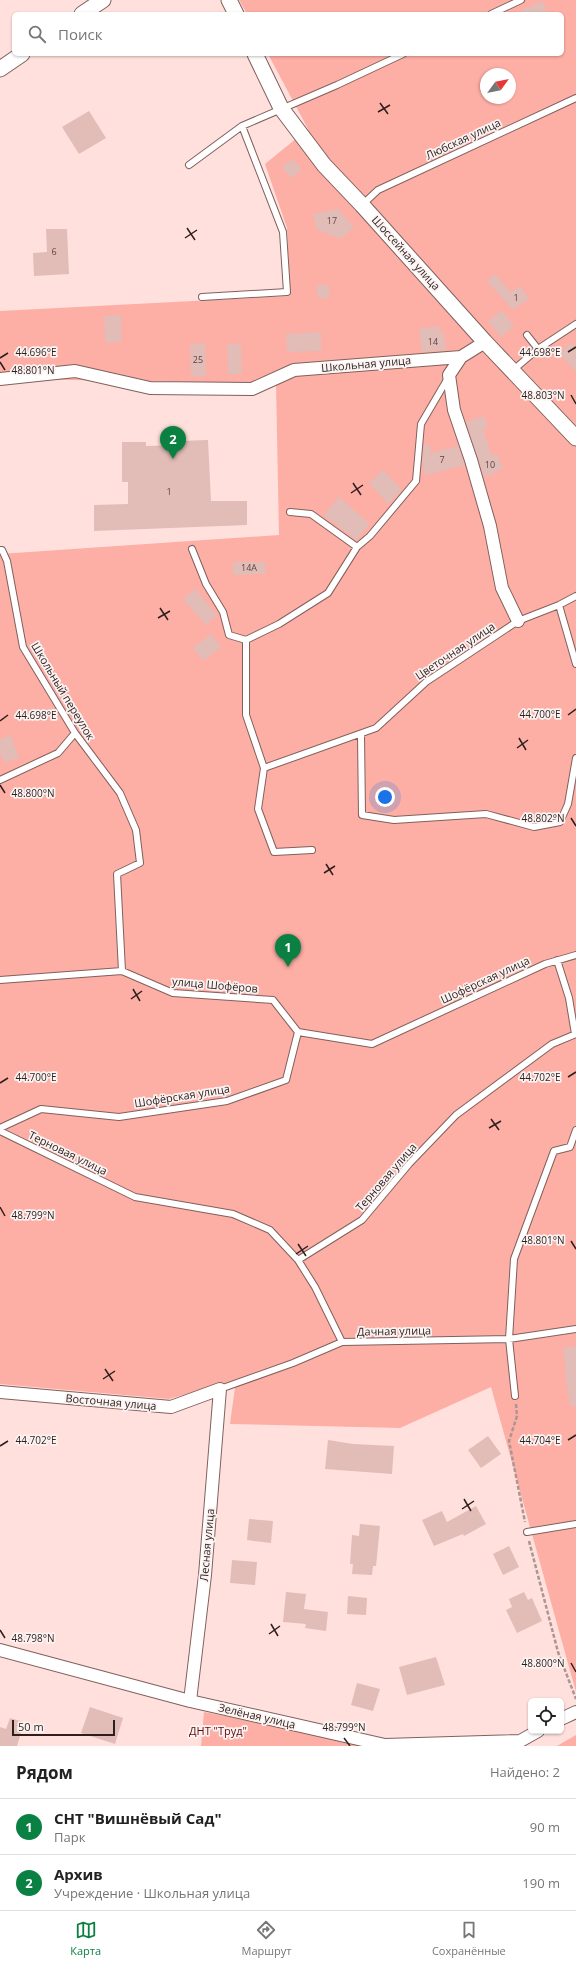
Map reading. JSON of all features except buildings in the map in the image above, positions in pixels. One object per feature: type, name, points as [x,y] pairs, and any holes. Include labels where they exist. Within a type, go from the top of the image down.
[{"type":"street","points":[[85,12],[103,0]]},
{"type":"street","points":[[229,0],[235,12]]},
{"type":"street","points":[[0,69],[19,56]]},
{"type":"street","name":"Шоссейная улица","points":[[256,56],[281,108],[324,165],[362,204],[484,342],[576,438]]},
{"type":"street","points":[[484,342],[461,357],[450,375],[454,410],[472,460],[490,526],[502,588],[518,621]]},
{"type":"street","name":"Школьная улица","points":[[0,379],[75,371],[150,388],[252,389],[294,370],[461,357]]},
{"type":"street","name":"Восточная улица","points":[[0,1392],[171,1407],[220,1389]]},
{"type":"street","name":"Лесная улица","points":[[190,1701],[205,1575],[220,1389]]},
{"type":"street","name":"Зелёная улица","points":[[0,1650],[190,1701],[385,1745],[515,1743]]},
{"type":"street","points":[[564,1718],[576,1712]]},
{"type":"street","points":[[515,1743],[532,1734]]},
{"type":"lane","points":[[495,12],[521,0]]},
{"type":"lane","points":[[189,165],[242,126],[337,85],[399,56]]},
{"type":"lane","name":"Любская улица","points":[[362,204],[378,190],[576,98]]},
{"type":"lane","points":[[202,297],[287,292],[283,232],[242,126]]},
{"type":"lane","points":[[512,370],[538,348],[576,324]]},
{"type":"lane","points":[[527,335],[538,348]]},
{"type":"lane","points":[[192,549],[206,584],[223,612],[229,635],[246,640],[279,624],[328,592],[357,547],[370,536],[416,481],[421,424],[450,375]]},
{"type":"lane","points":[[290,512],[311,514],[357,547]]},
{"type":"lane","name":"Школьный переулок","points":[[0,550],[2,550],[7,561],[23,647],[75,733],[120,793],[136,830],[140,863],[117,874],[122,971]]},
{"type":"lane","name":"Цветочная улица","points":[[264,768],[360,735],[376,728],[426,682],[518,621],[560,605],[576,596]]},
{"type":"lane","points":[[560,605],[576,664]]},
{"type":"lane","points":[[246,640],[246,715],[264,768],[258,809],[274,852],[312,850]]},
{"type":"lane","points":[[0,780],[58,753],[75,733]]},
{"type":"lane","points":[[360,735],[362,815],[394,820],[486,814],[534,827],[560,822],[568,804],[576,758]]},
{"type":"lane","name":"Шофёрская улица","points":[[0,1130],[41,1109],[119,1117],[227,1101],[286,1080],[298,1032],[372,1044],[545,964],[576,955]]},
{"type":"lane","points":[[557,960],[569,998],[576,1034]]},
{"type":"lane","name":"улица Шофёров","points":[[0,980],[122,971],[173,993],[273,1000],[298,1032]]},
{"type":"lane","name":"Терновая улица","points":[[0,1130],[135,1196],[233,1214],[252,1222],[270,1230],[298,1260],[362,1220],[409,1164],[456,1115],[552,1044],[576,1034]]},
{"type":"lane","points":[[515,1396],[509,1339],[514,1259],[554,1151],[570,1146],[576,1130]]},
{"type":"lane","points":[[298,1260],[315,1287],[342,1342]]},
{"type":"lane","name":"Дачная улица","points":[[220,1389],[294,1363],[342,1342],[509,1339],[576,1329]]},
{"type":"lane","points":[[527,1532],[576,1524]]},
{"type":"path","points":[[515,1396],[517,1416],[509,1441],[527,1532],[534,1565],[558,1652],[576,1700]]},
{"type":"green space","points":[[239,0],[576,0],[576,1692],[491,1387],[400,1428],[230,1424],[236,1380],[169,1399],[0,1384],[0,554],[279,535],[276,383],[0,379],[0,311],[290,296],[287,228],[265,164],[308,129],[269,56],[564,56],[564,12],[246,12]]},
{"type":"green space","name":"ДНТ \"Труд\"","points":[[204,1712],[362,1742],[473,1746],[201,1746]]},
{"type":"green space","points":[[576,1735],[576,1746],[557,1746]]},
{"type":"place","name":"Архив","points":[[173,459]]},
{"type":"place","name":"СНТ \"Вишнёвый Сад\"","points":[[288,967]]}]
